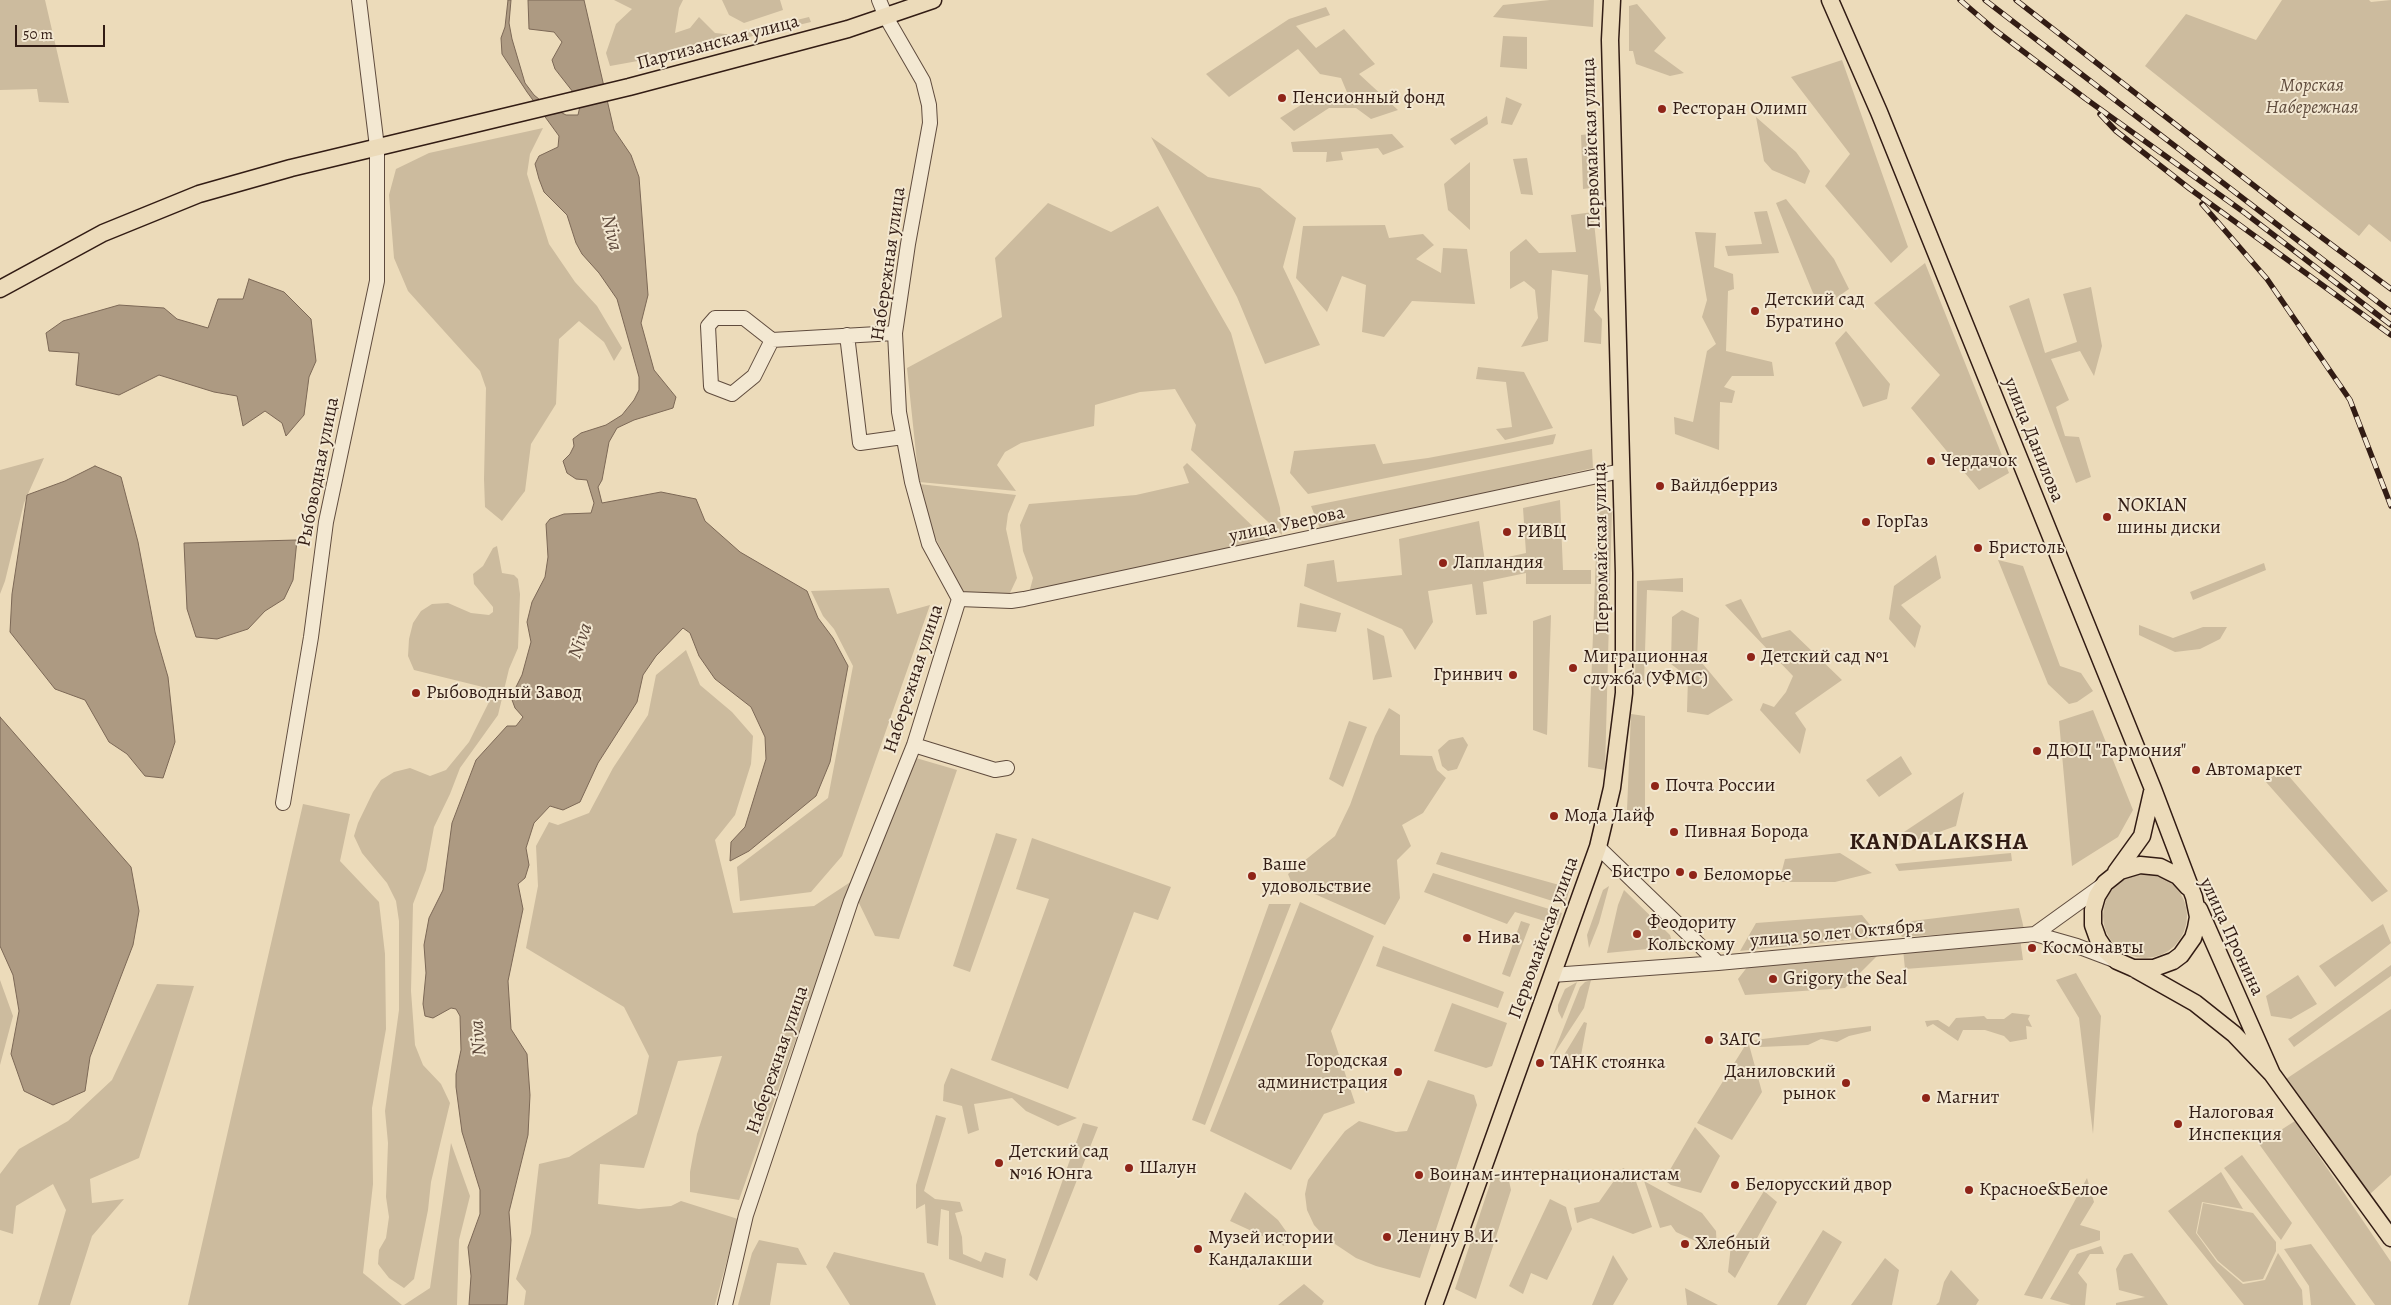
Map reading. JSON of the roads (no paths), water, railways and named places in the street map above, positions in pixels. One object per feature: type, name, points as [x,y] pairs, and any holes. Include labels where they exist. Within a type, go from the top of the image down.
[{"type":"main road","name":"Партизанская улица","points":[[0,289],[103,233],[199,194],[291,168],[629,87],[886,17],[933,0]]},
{"type":"main road","name":"Первомайская улица","points":[[1434,1305],[1598,847],[1612,788],[1624,693],[1624,573],[1610,40],[1612,0]]},
{"type":"main road","name":"улица Данилова","points":[[1830,0],[1852,47],[2153,789],[2194,897]]},
{"type":"main road","points":[[2108,880],[2142,836],[2153,789]]},
{"type":"main road","name":"улица Пронина","points":[[2272,1074],[2194,897],[2178,876],[2160,866],[2150,864],[2135,866],[2108,880],[2097,896],[2093,910],[2094,925],[2098,939],[2106,951],[2117,961],[2195,1003],[2234,1034],[2272,1074],[2391,1238]]},
{"type":"main road","points":[[2133,968],[2143,969],[2164,966],[2185,951],[2193,938],[2196,928],[2197,912],[2194,897]]},
{"type":"street","name":"Рыбоводная улица","points":[[283,803],[311,636],[326,522],[377,281],[378,147],[359,0]]},
{"type":"street","name":"Набережная улица","points":[[724,1305],[746,1215],[851,901],[914,745],[959,599],[929,544],[912,482],[899,412],[895,333],[908,244],[930,122],[929,104],[923,81],[886,17],[879,0]]},
{"type":"street","points":[[772,340],[754,376],[732,394],[711,386],[708,326],[715,318],[744,318],[772,340],[895,333]]},
{"type":"street","points":[[847,336],[860,443],[904,437]]},
{"type":"street","name":"улица Уверова","points":[[959,599],[1011,601],[1024,599],[1622,471]]},
{"type":"street","points":[[914,745],[995,770],[1007,768]]},
{"type":"street","points":[[1598,847],[1718,963]]},
{"type":"street","points":[[2035,934],[2108,880]]},
{"type":"street","points":[[2035,934],[2077,946],[2117,961]]},
{"type":"street","name":"улица 50 лет Октября","points":[[1552,975],[1718,963],[2035,934]]},
{"type":"water","name":"Niva","points":[[508,0],[511,0],[509,23],[512,39],[525,83],[534,95],[545,104],[566,115],[578,115],[580,106],[573,92],[555,69],[552,60],[562,42],[554,32],[529,29],[528,0],[584,0],[614,130],[631,155],[639,177],[648,295],[641,323],[654,370],[676,397],[673,408],[634,420],[617,428],[609,442],[602,480],[598,487],[602,503],[661,492],[696,499],[705,521],[740,552],[807,591],[818,618],[833,638],[848,666],[830,762],[816,796],[749,851],[730,861],[731,842],[745,827],[766,759],[765,737],[751,707],[715,679],[699,656],[690,633],[683,628],[656,656],[643,675],[637,702],[598,763],[580,802],[563,810],[550,806],[534,823],[526,848],[529,865],[525,878],[518,884],[523,909],[508,981],[511,1029],[527,1054],[530,1095],[528,1135],[509,1212],[511,1240],[507,1305],[469,1305],[471,1276],[468,1247],[480,1214],[480,1190],[462,1132],[456,1087],[456,1074],[461,1050],[460,1016],[456,1009],[451,1008],[433,1018],[425,1016],[423,1004],[426,973],[424,945],[429,918],[443,890],[452,823],[476,760],[507,726],[516,726],[523,717],[515,708],[511,697],[522,675],[531,642],[527,622],[532,602],[545,577],[548,557],[546,524],[550,519],[564,514],[591,513],[594,503],[587,480],[576,479],[567,473],[563,461],[570,454],[574,446],[573,439],[581,433],[606,425],[622,415],[639,390],[639,377],[617,299],[599,273],[582,254],[576,243],[567,215],[544,192],[539,179],[535,164],[539,156],[558,147],[559,136],[502,54],[501,38],[505,27]]},
{"type":"water","points":[[249,279],[284,292],[311,319],[316,361],[309,377],[304,415],[286,436],[282,423],[265,411],[243,426],[237,396],[214,392],[159,375],[119,395],[76,385],[79,353],[49,351],[46,333],[63,321],[119,305],[164,308],[177,319],[208,328],[218,299],[243,299]]},
{"type":"water","points":[[95,466],[121,477],[138,542],[155,632],[168,677],[175,742],[163,778],[145,776],[127,754],[109,742],[85,700],[55,689],[10,632],[12,594],[27,495],[65,481]]},
{"type":"water","points":[[297,540],[293,580],[284,599],[265,611],[248,629],[217,639],[196,637],[187,609],[184,543]]},
{"type":"water","points":[[0,717],[131,867],[139,911],[133,945],[90,1057],[85,1091],[53,1105],[24,1091],[11,1054],[19,1011],[13,975],[0,946]]},
{"type":"railway","points":[[1960,0],[1995,30],[2086,99],[2245,213],[2391,325]]},
{"type":"railway","points":[[1985,0],[2391,312]]},
{"type":"railway","points":[[2016,0],[2293,216],[2391,289]]},
{"type":"railway","points":[[2100,114],[2116,131],[2190,189],[2391,335]]},
{"type":"railway","points":[[2202,204],[2267,279],[2350,400],[2391,506]]},
{"type":"place","name":"Пенсионный фонд","points":[[1282,98]]},
{"type":"place","name":"Ресторан Олимп","points":[[1662,109]]},
{"type":"place","name":"Детский сад Буратино","points":[[1755,311]]},
{"type":"place","name":"Чердачок","points":[[1931,461]]},
{"type":"place","name":"Вайлдберриз","points":[[1660,486]]},
{"type":"place","name":"NOKIAN шины диски","points":[[2107,517]]},
{"type":"place","name":"ГорГаз","points":[[1866,522]]},
{"type":"place","name":"РИВЦ","points":[[1507,532]]},
{"type":"place","name":"Бристоль","points":[[1978,548]]},
{"type":"place","name":"Лапландия","points":[[1443,563]]},
{"type":"place","name":"Детский сад №1","points":[[1751,657]]},
{"type":"place","name":"Миграционная служба (УФМС)","points":[[1573,668]]},
{"type":"place","name":"Гринвич","points":[[1513,675]]},
{"type":"place","name":"Рыбоводный Завод","points":[[416,693]]},
{"type":"place","name":"ДЮЦ \"Гармония\"","points":[[2037,751]]},
{"type":"place","name":"Автомаркет","points":[[2196,770]]},
{"type":"place","name":"Почта России","points":[[1655,786]]},
{"type":"place","name":"Мода Лайф","points":[[1554,816]]},
{"type":"place","name":"Пивная Борода","points":[[1674,832]]},
{"type":"place","name":"Бистро","points":[[1680,872]]},
{"type":"place","name":"Беломорье","points":[[1693,875]]},
{"type":"place","name":"Ваше удовольствие","points":[[1252,876]]},
{"type":"place","name":"Феодориту Кольскому","points":[[1637,934]]},
{"type":"place","name":"Нива","points":[[1467,938]]},
{"type":"place","name":"Космонавты","points":[[2032,948]]},
{"type":"place","name":"Grigory the Seal","points":[[1773,979]]},
{"type":"place","name":"ЗАГС","points":[[1709,1040]]},
{"type":"place","name":"ТАНК стоянка","points":[[1540,1063]]},
{"type":"place","name":"Городская администрация","points":[[1398,1072]]},
{"type":"place","name":"Даниловский рынок","points":[[1846,1083]]},
{"type":"place","name":"Магнит","points":[[1926,1098]]},
{"type":"place","name":"Налоговая Инспекция","points":[[2178,1124]]},
{"type":"place","name":"Детский сад №16 Юнга","points":[[999,1163]]},
{"type":"place","name":"Шалун","points":[[1129,1168]]},
{"type":"place","name":"Воинам-интернационалистам","points":[[1419,1175]]},
{"type":"place","name":"Белорусский двор","points":[[1735,1185]]},
{"type":"place","name":"Красное&Белое","points":[[1969,1190]]},
{"type":"place","name":"Ленину В.И.","points":[[1387,1237]]},
{"type":"place","name":"Хлебный","points":[[1685,1244]]},
{"type":"place","name":"Музей истории Кандалакши","points":[[1198,1249]]},
{"type":"district","name":"KANDALAKSHA","points":[[1939,843]]},
{"type":"park label","name":"Морская Набережная","points":[[2312,97]]}]
